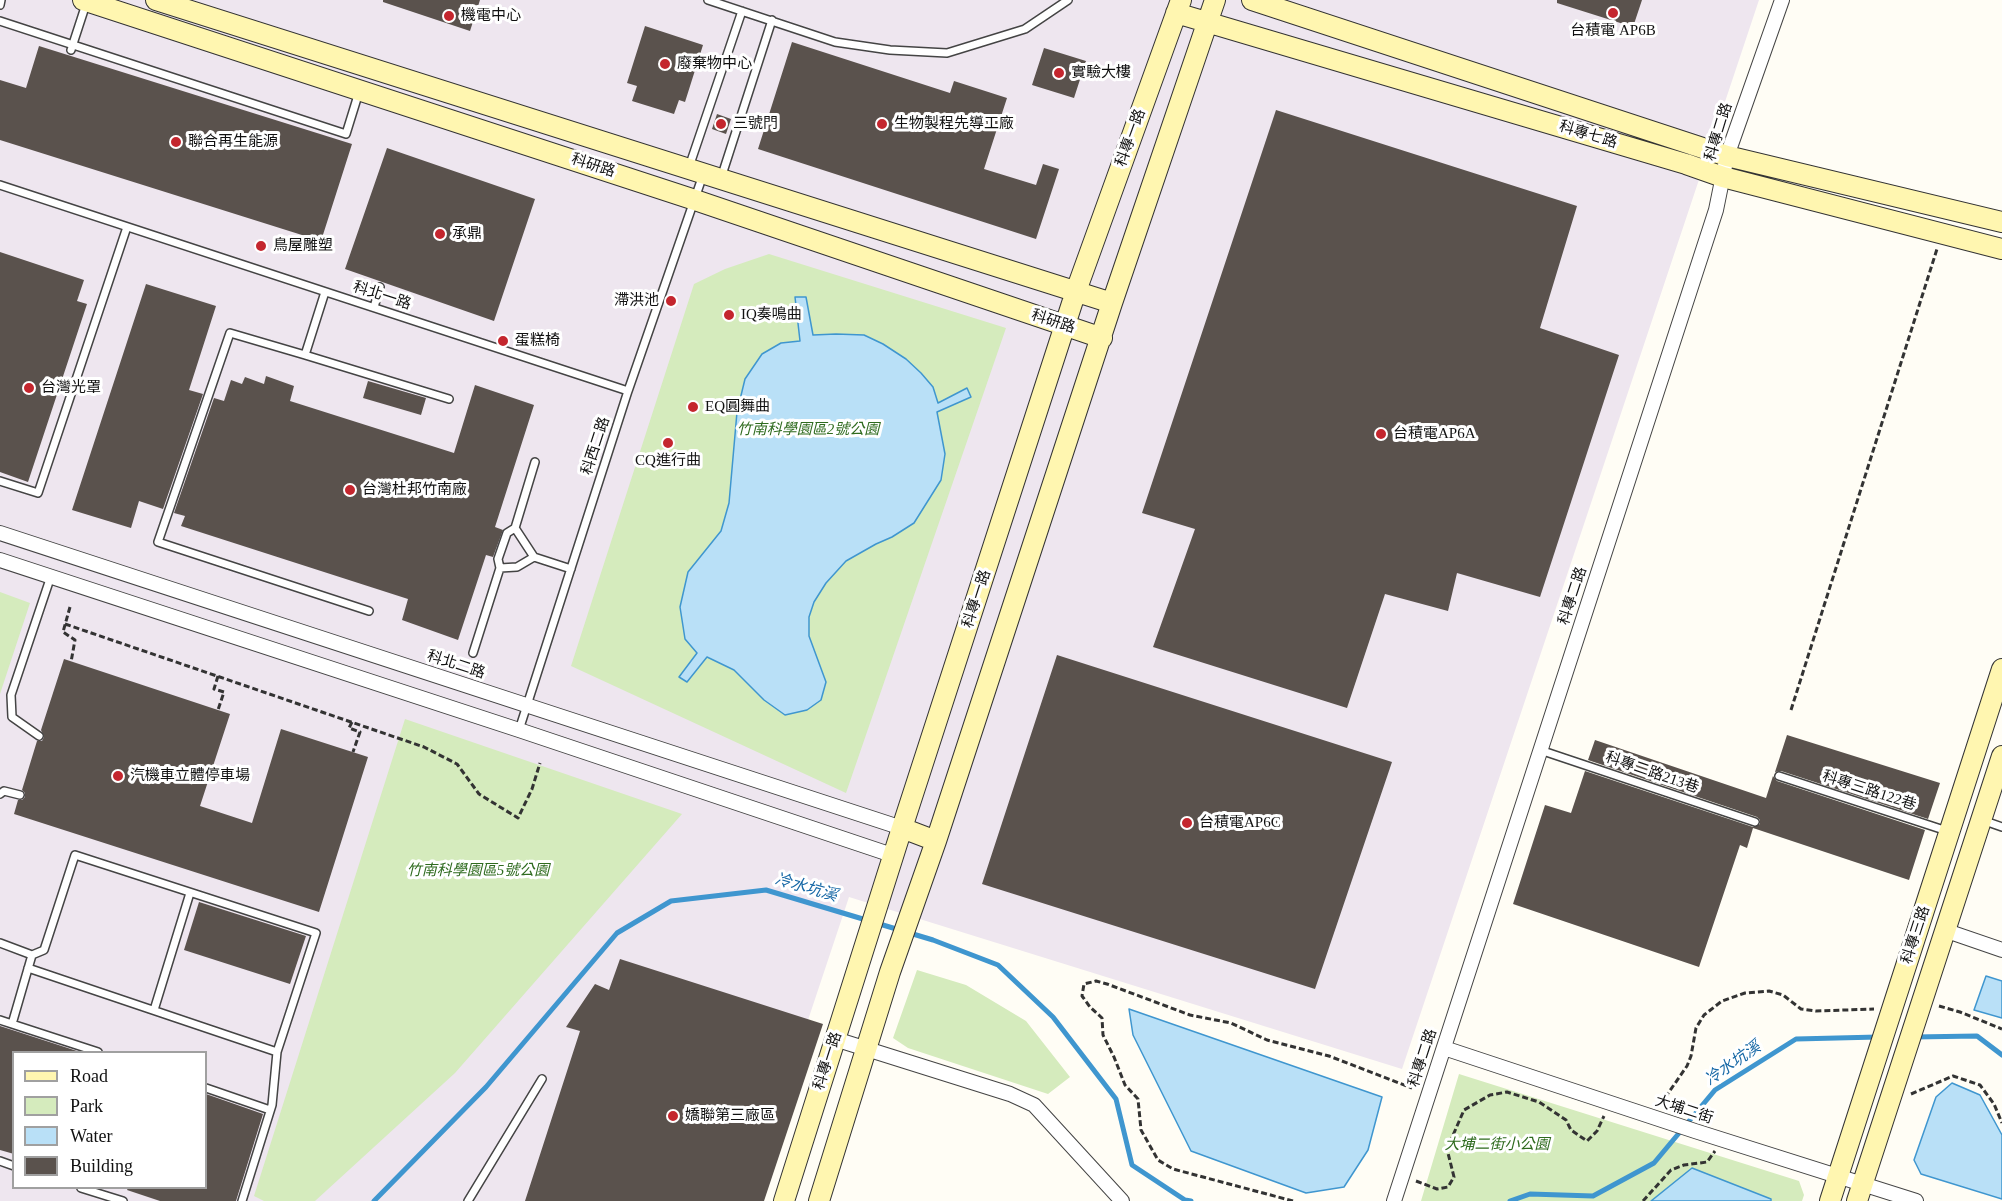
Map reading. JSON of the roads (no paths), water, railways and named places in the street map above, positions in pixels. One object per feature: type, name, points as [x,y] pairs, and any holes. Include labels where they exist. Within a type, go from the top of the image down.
[{"type":"street","name":"科研路","points":[[156,0],[1112,303]]},
{"type":"street","points":[[819,1201],[890,972],[936,841],[1112,303],[1215,0]]},
{"type":"street","name":"科專七路","points":[[1252,0],[1727,156],[2002,222]]},
{"type":"street","name":"科專二路","points":[[1394,1201],[1716,210],[1727,156],[1782,0]]},
{"type":"street","name":"科研路","points":[[85,1],[695,200],[1102,338]]},
{"type":"street","name":"科專七路","points":[[1178,6],[1208,22],[1674,160],[1723,177],[2002,249]]},
{"type":"street","name":"科專一路","points":[[784,1201],[1076,291],[1178,6]]},
{"type":"street","name":"科北二路","points":[[0,533],[902,828]]},
{"type":"street","points":[[0,560],[927,867]]},
{"type":"street","name":"科專三路","points":[[1830,1201],[1875,1061],[1880,1016],[1950,831],[1999,689],[2002,669]]},
{"type":"street","name":"科專三路","points":[[1860,1193],[2002,756]]},
{"type":"street","points":[[902,828],[936,841]]},
{"type":"street","points":[[1944,930],[2002,950]]},
{"type":"street","points":[[835,1040],[1010,1094],[1034,1105],[1122,1201]]},
{"type":"street","name":"大埔二街","points":[[1444,1048],[1838,1176],[1860,1193],[1916,1201]]},
{"type":"lane","points":[[0,5],[1,0]]},
{"type":"lane","points":[[708,0],[835,42],[890,50],[947,53],[1025,29],[1068,0]]},
{"type":"lane","points":[[72,47],[85,1]]},
{"type":"lane","points":[[705,173],[742,11]]},
{"type":"lane","points":[[705,173],[772,20]]},
{"type":"lane","points":[[0,21],[72,47],[346,134],[359,90]]},
{"type":"lane","name":"科西二路","points":[[519,730],[628,391],[705,173]]},
{"type":"lane","name":"科北一路","points":[[0,185],[628,391]]},
{"type":"lane","points":[[0,481],[38,493],[127,227]]},
{"type":"lane","points":[[374,308],[380,287]]},
{"type":"lane","points":[[305,356],[325,292]]},
{"type":"lane","points":[[369,611],[158,542],[230,333],[449,399]]},
{"type":"lane","points":[[473,653],[500,568],[498,559],[507,533],[515,528],[535,462]]},
{"type":"lane","points":[[515,528],[534,557],[571,569]]},
{"type":"lane","points":[[500,568],[517,567],[534,557]]},
{"type":"lane","points":[[39,736],[12,717],[10,695],[51,576]]},
{"type":"lane","name":"科專二路213巷","points":[[1540,750],[1755,822]]},
{"type":"lane","name":"科專三路122巷","points":[[1779,776],[1950,831]]},
{"type":"lane","points":[[0,794],[4,791],[20,795]]},
{"type":"lane","points":[[1981,819],[2002,827]]},
{"type":"lane","points":[[0,943],[32,955],[44,950],[75,855],[316,933],[278,1052],[270,1110],[242,1201]]},
{"type":"lane","points":[[154,1010],[190,893]]},
{"type":"lane","points":[[12,1024],[32,955]]},
{"type":"lane","points":[[28,968],[278,1052]]},
{"type":"lane","points":[[0,1020],[92,1051]]},
{"type":"lane","points":[[468,1201],[542,1079]]},
{"type":"lane","points":[[207,1088],[270,1110]]},
{"type":"lane","points":[[84,1189],[123,1201]]},
{"type":"water","points":[[795,297],[806,297],[813,335],[864,335],[906,359],[933,387],[938,403],[967,388],[971,397],[937,412],[945,454],[941,480],[914,523],[846,561],[826,583],[814,602],[809,617],[809,636],[826,682],[821,700],[807,710],[785,715],[764,700],[734,670],[707,657],[687,682],[679,677],[697,653],[685,639],[680,607],[688,572],[721,531],[729,503],[737,412],[745,379],[762,354],[781,343],[800,341]]},
{"type":"water","points":[[1986,976],[2002,981],[2002,1018],[1974,1010]]},
{"type":"water","points":[[1129,1009],[1382,1097],[1368,1150],[1344,1187],[1306,1193],[1191,1151],[1133,1035]]},
{"type":"water","points":[[1952,1083],[1980,1095],[2002,1135],[2002,1199],[1921,1174],[1914,1160],[1936,1097]]},
{"type":"water","points":[[1692,1168],[1771,1199],[1771,1201],[1651,1201]]},
{"type":"waterway","name":"冷水坑溪","points":[[374,1201],[486,1087],[617,933],[671,901],[766,890],[933,940],[998,965],[1053,1017],[1116,1099],[1132,1165],[1185,1200],[1191,1201]]},
{"type":"waterway","name":"冷水坑溪","points":[[1914,1037],[1977,1036],[2002,1055]]},
{"type":"waterway","name":"冷水坑溪","points":[[1510,1201],[1530,1194],[1593,1196],[1654,1163],[1715,1090],[1796,1039],[1878,1037]]},
{"type":"place","name":"台積電 AP6B","points":[[1613,13]]},
{"type":"place","name":"機電中心","points":[[449,16]]},
{"type":"place","name":"廢棄物中心","points":[[665,64]]},
{"type":"place","name":"實驗大樓","points":[[1059,73]]},
{"type":"place","name":"三號門","points":[[721,124]]},
{"type":"place","name":"生物製程先導工廠","points":[[882,124]]},
{"type":"place","name":"聯合再生能源","points":[[176,142]]},
{"type":"place","name":"承鼎","points":[[440,234]]},
{"type":"place","name":"鳥屋雕塑","points":[[261,246]]},
{"type":"place","name":"滯洪池","points":[[671,301]]},
{"type":"place","name":"IQ奏鳴曲","points":[[729,315]]},
{"type":"place","name":"蛋糕椅","points":[[503,341]]},
{"type":"place","name":"台灣光罩","points":[[29,388]]},
{"type":"place","name":"EQ圓舞曲","points":[[693,407]]},
{"type":"place","name":"台積電AP6A","points":[[1381,434]]},
{"type":"place","name":"CQ進行曲","points":[[668,443]]},
{"type":"place","name":"台灣杜邦竹南廠","points":[[350,490]]},
{"type":"place","name":"汽機車立體停車場","points":[[118,776]]},
{"type":"place","name":"台積電AP6C","points":[[1187,823]]},
{"type":"place","name":"嬌聯第三廠區","points":[[673,1116]]},
{"type":"park label","name":"竹南科學園區2號公園","points":[[808,430]]},
{"type":"park label","name":"竹南科學園區5號公園","points":[[478,871]]},
{"type":"park label","name":"大埔二街小公園","points":[[1497,1145]]}]
